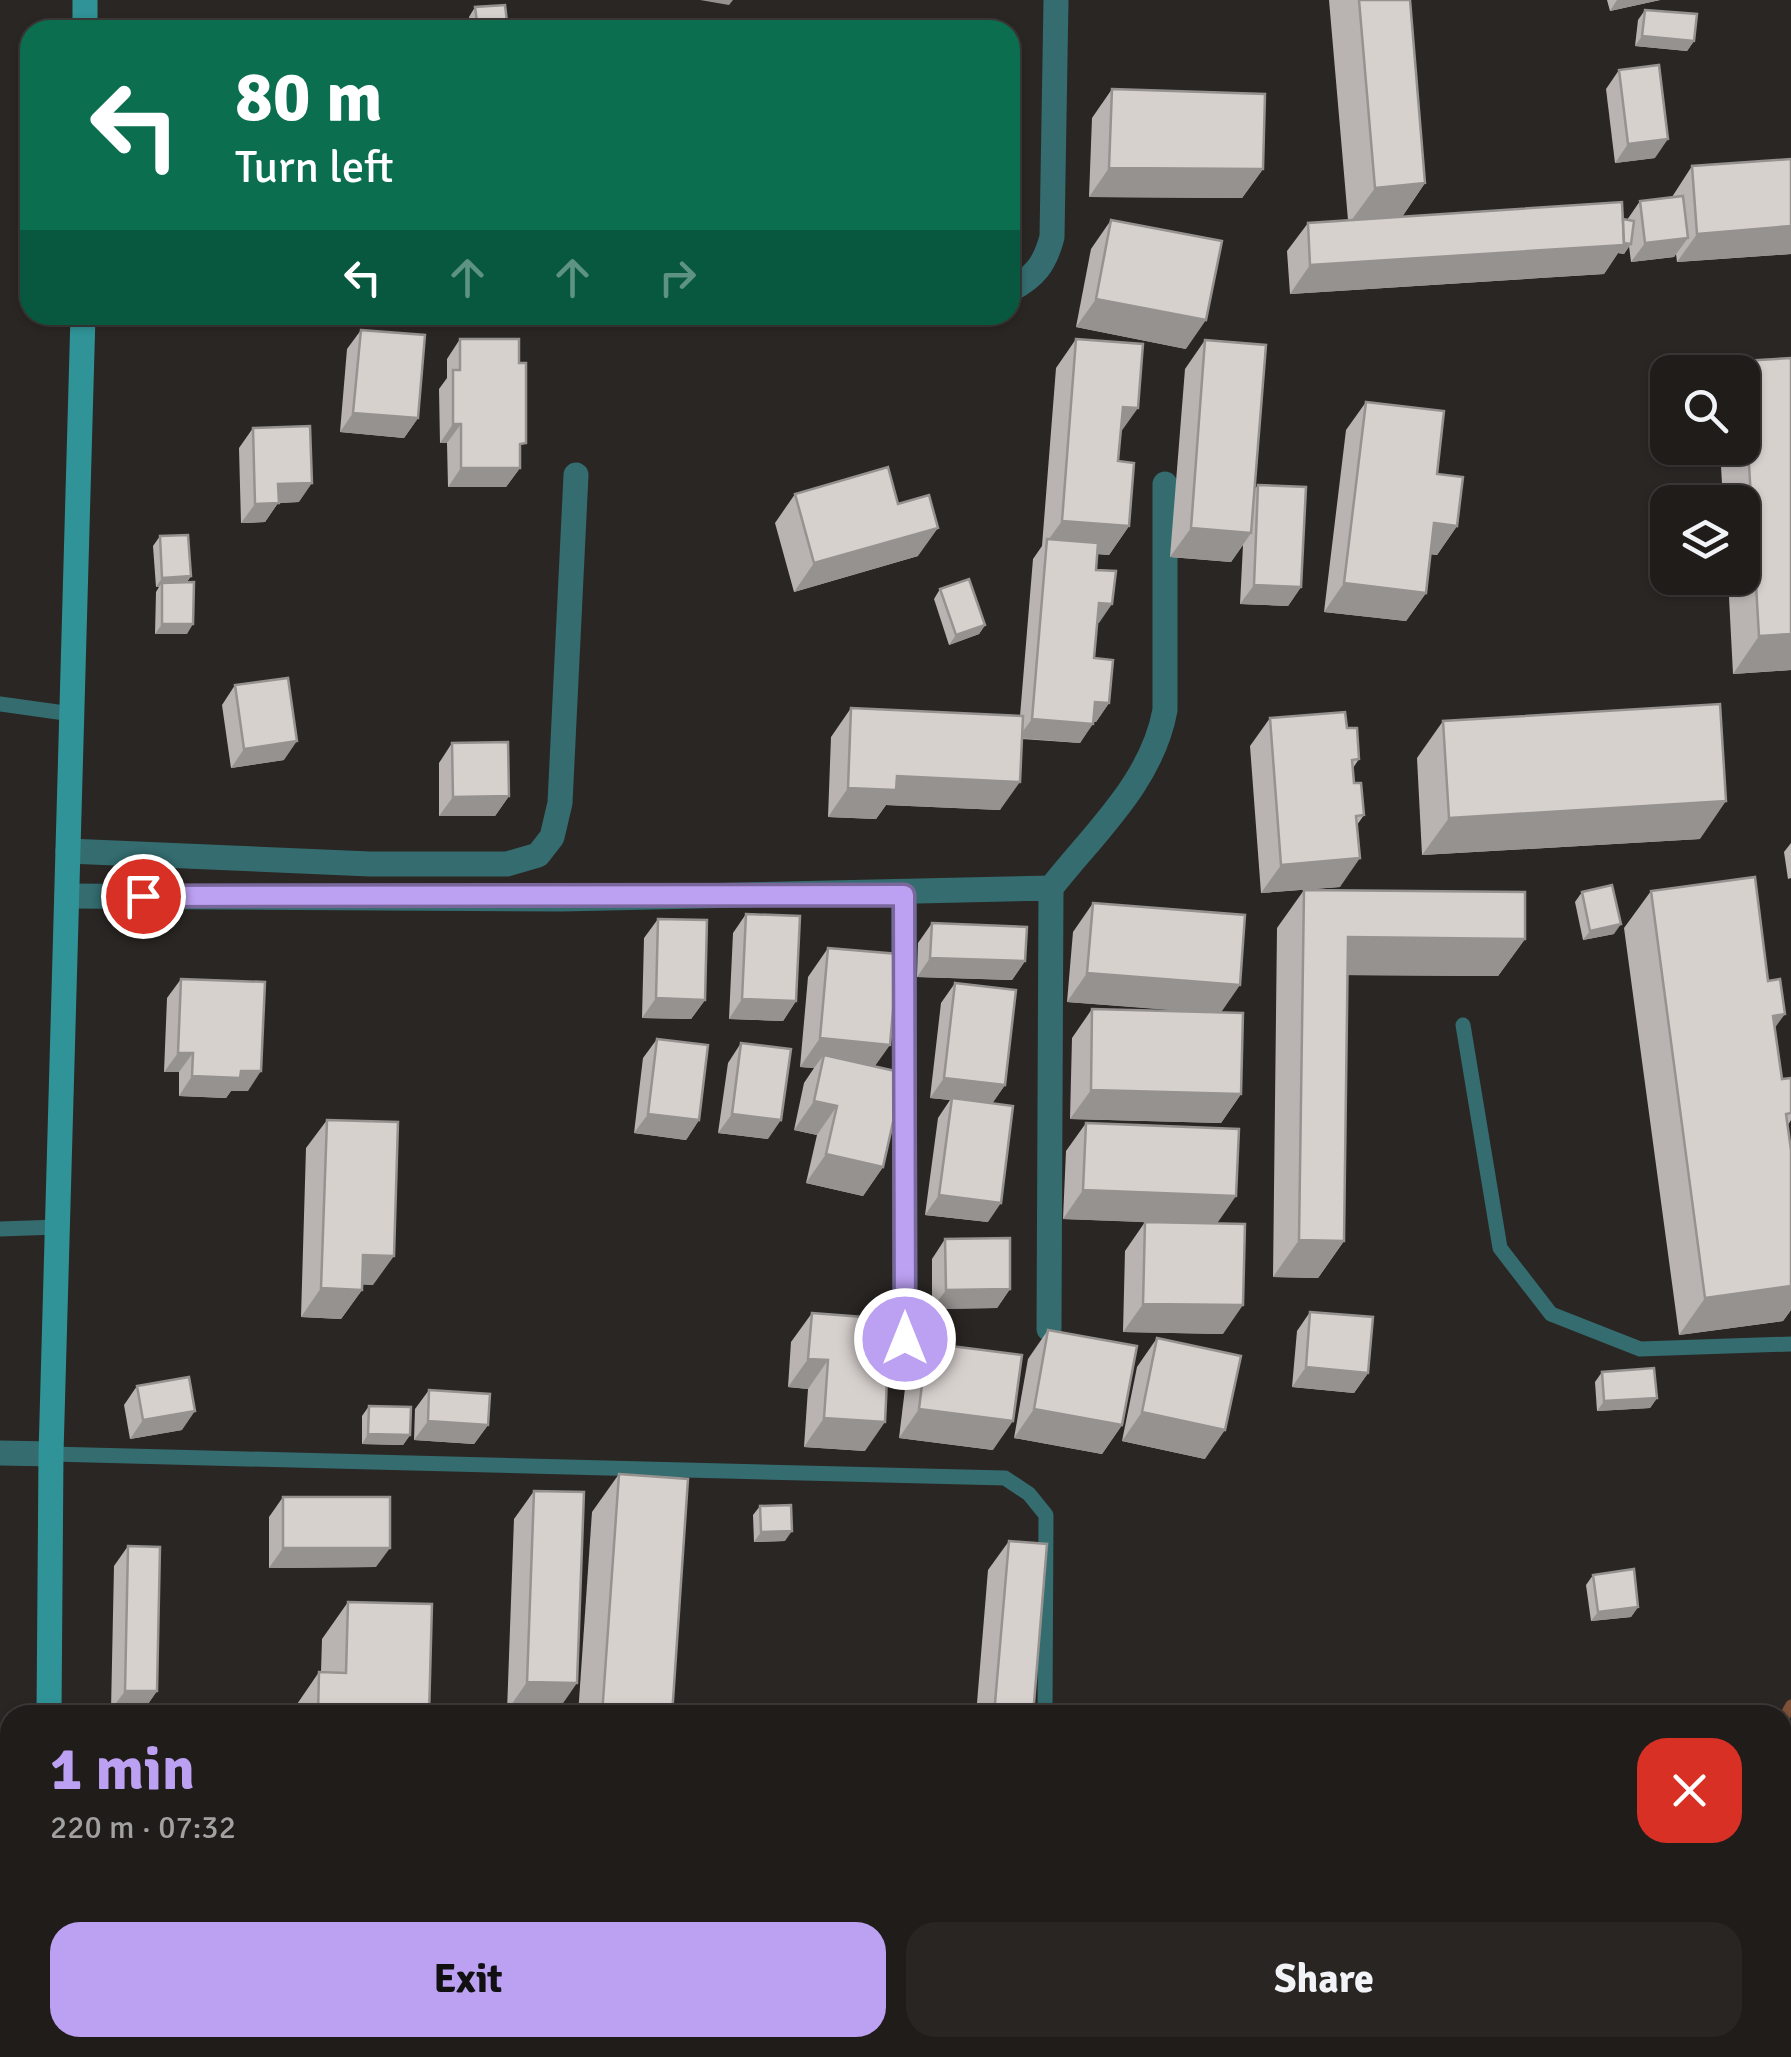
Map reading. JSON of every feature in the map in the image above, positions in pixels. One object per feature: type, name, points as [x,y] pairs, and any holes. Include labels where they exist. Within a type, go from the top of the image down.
[{"type":"main road","points":[[49,1705],[51,1454],[82,325]]},
{"type":"street","points":[[1020,285],[1046,261],[1052,237],[1056,0]]},
{"type":"street","points":[[68,851],[370,864],[507,864],[538,855],[552,837],[560,804],[576,476]]},
{"type":"street","points":[[1049,1329],[1050,888],[1127,794],[1160,738],[1165,710],[1164,484]]},
{"type":"street","points":[[66,896],[904,895],[1050,888]]},
{"type":"street","points":[[904,895],[905,1339]]},
{"type":"street","points":[[0,1453],[51,1454]]},
{"type":"lane","points":[[0,704],[72,714]]},
{"type":"lane","points":[[1462,1026],[1500,1248],[1551,1314],[1640,1349],[1791,1344]]},
{"type":"lane","points":[[0,1228],[58,1228]]},
{"type":"lane","points":[[51,1454],[1005,1478],[1029,1494],[1046,1515],[1045,1705]]},
{"type":"building","points":[[1359,0],[1410,0],[1425,183],[1375,188]]},
{"type":"building","points":[[505,5],[507,20],[477,20],[475,7]]},
{"type":"building","points":[[1645,10],[1697,14],[1694,41],[1642,36]]},
{"type":"building","points":[[1659,65],[1668,139],[1628,144],[1619,70]]},
{"type":"building","points":[[1112,89],[1265,94],[1263,169],[1109,168]]},
{"type":"building","points":[[1791,159],[1791,226],[1697,234],[1692,166]]},
{"type":"building","points":[[1683,196],[1688,238],[1645,243],[1640,201]]},
{"type":"building","points":[[1622,202],[1624,245],[1310,265],[1308,223]]},
{"type":"building","points":[[1623,219],[1634,221],[1631,244],[1624,243]]},
{"type":"building","points":[[1111,220],[1222,241],[1206,320],[1096,299]]},
{"type":"building","points":[[361,330],[425,335],[418,418],[353,413]]},
{"type":"building","points":[[460,339],[519,339],[519,363],[526,363],[526,443],[520,444],[520,468],[461,468],[461,424],[453,424],[453,370],[460,370]]},
{"type":"building","points":[[1076,339],[1143,344],[1138,408],[1123,407],[1118,461],[1134,463],[1129,526],[1062,521]]},
{"type":"building","points":[[1205,340],[1266,345],[1251,533],[1191,528]]},
{"type":"building","points":[[1791,358],[1791,634],[1759,636],[1760,485],[1750,485],[1749,465],[1760,465],[1760,360]]},
{"type":"building","points":[[1366,402],[1444,411],[1437,474],[1463,477],[1457,526],[1434,523],[1426,593],[1344,583]]},
{"type":"building","points":[[310,426],[312,483],[278,484],[279,503],[255,504],[253,428]]},
{"type":"building","points":[[888,467],[898,504],[929,495],[938,528],[814,563],[795,494]]},
{"type":"building","points":[[1258,485],[1306,487],[1301,587],[1254,585]]},
{"type":"building","points":[[188,535],[191,576],[162,578],[160,536]]},
{"type":"building","points":[[1047,539],[1098,543],[1096,570],[1116,571],[1112,604],[1099,603],[1094,658],[1113,660],[1109,703],[1095,702],[1093,724],[1032,719]]},
{"type":"building","points":[[969,579],[985,625],[956,635],[940,589]]},
{"type":"building","points":[[194,582],[193,624],[162,624],[162,583]]},
{"type":"building","points":[[288,678],[297,741],[244,749],[235,685]]},
{"type":"building","points":[[1720,704],[1726,801],[1449,818],[1443,721]]},
{"type":"building","points":[[851,708],[1023,716],[1020,782],[897,776],[896,790],[848,788]]},
{"type":"building","points":[[1345,712],[1347,728],[1357,728],[1359,759],[1352,760],[1354,783],[1361,783],[1364,815],[1356,816],[1360,858],[1281,865],[1270,718]]},
{"type":"building","points":[[508,742],[509,796],[453,797],[452,743]]},
{"type":"building","points":[[1755,877],[1768,981],[1780,979],[1785,1014],[1773,1016],[1782,1079],[1791,1078],[1791,1113],[1786,1114],[1791,1150],[1791,1286],[1705,1298],[1651,891]]},
{"type":"building","points":[[1612,885],[1621,924],[1590,931],[1582,892]]},
{"type":"building","points":[[1304,890],[1525,892],[1525,939],[1348,937],[1344,1241],[1299,1240]]},
{"type":"building","points":[[1093,903],[1245,915],[1240,985],[1087,973]]},
{"type":"building","points":[[746,914],[800,916],[796,1001],[742,999]]},
{"type":"building","points":[[658,919],[707,920],[705,1000],[656,998]]},
{"type":"building","points":[[932,923],[1027,927],[1025,961],[930,958]]},
{"type":"building","points":[[828,948],[898,954],[890,1045],[820,1038]]},
{"type":"building","points":[[181,979],[265,982],[261,1071],[241,1071],[240,1078],[192,1076],[193,1053],[178,1053]]},
{"type":"building","points":[[955,983],[1016,990],[1005,1085],[944,1078]]},
{"type":"building","points":[[1092,1009],[1243,1013],[1241,1094],[1091,1090]]},
{"type":"building","points":[[657,1039],[708,1045],[699,1120],[648,1114]]},
{"type":"building","points":[[741,1043],[791,1049],[781,1120],[732,1114]]},
{"type":"building","points":[[824,1055],[904,1073],[883,1167],[826,1154],[837,1106],[814,1101]]},
{"type":"building","points":[[952,1098],[1013,1106],[1001,1203],[939,1195]]},
{"type":"building","points":[[327,1120],[398,1122],[394,1256],[363,1255],[362,1290],[321,1288]]},
{"type":"building","points":[[1086,1123],[1239,1129],[1236,1196],[1083,1190]]},
{"type":"building","points":[[1145,1222],[1245,1224],[1243,1305],[1143,1304]]},
{"type":"building","points":[[1010,1238],[1010,1289],[946,1290],[945,1239]]},
{"type":"building","points":[[1310,1312],[1373,1317],[1368,1373],[1306,1367]]},
{"type":"building","points":[[812,1313],[863,1317],[862,1336],[889,1337],[885,1422],[824,1418],[828,1360],[808,1359]]},
{"type":"building","points":[[1048,1330],[1137,1346],[1122,1425],[1034,1409]]},
{"type":"building","points":[[1157,1338],[1241,1356],[1225,1430],[1142,1412]]},
{"type":"building","points":[[927,1343],[1022,1355],[1013,1421],[919,1409]]},
{"type":"building","points":[[1654,1368],[1657,1398],[1604,1401],[1602,1372]]},
{"type":"building","points":[[189,1377],[195,1411],[143,1420],[137,1386]]},
{"type":"building","points":[[429,1390],[490,1394],[488,1425],[428,1421]]},
{"type":"building","points":[[369,1406],[411,1407],[410,1435],[368,1434]]},
{"type":"building","points":[[619,1474],[688,1479],[673,1705],[603,1705]]},
{"type":"building","points":[[534,1491],[584,1492],[577,1683],[527,1682]]},
{"type":"building","points":[[283,1497],[390,1497],[390,1548],[283,1548]]},
{"type":"building","points":[[791,1505],[792,1531],[761,1532],[760,1506]]},
{"type":"building","points":[[1009,1541],[1047,1544],[1034,1705],[995,1705]]},
{"type":"building","points":[[128,1546],[160,1547],[157,1691],[125,1691]]},
{"type":"building","points":[[1634,1569],[1638,1607],[1598,1612],[1593,1575]]},
{"type":"building","points":[[348,1602],[432,1604],[429,1705],[318,1705],[319,1672],[346,1673]]},
{"type":"route","points":[[143,896],[562,899],[904,895],[905,1339]]}]
